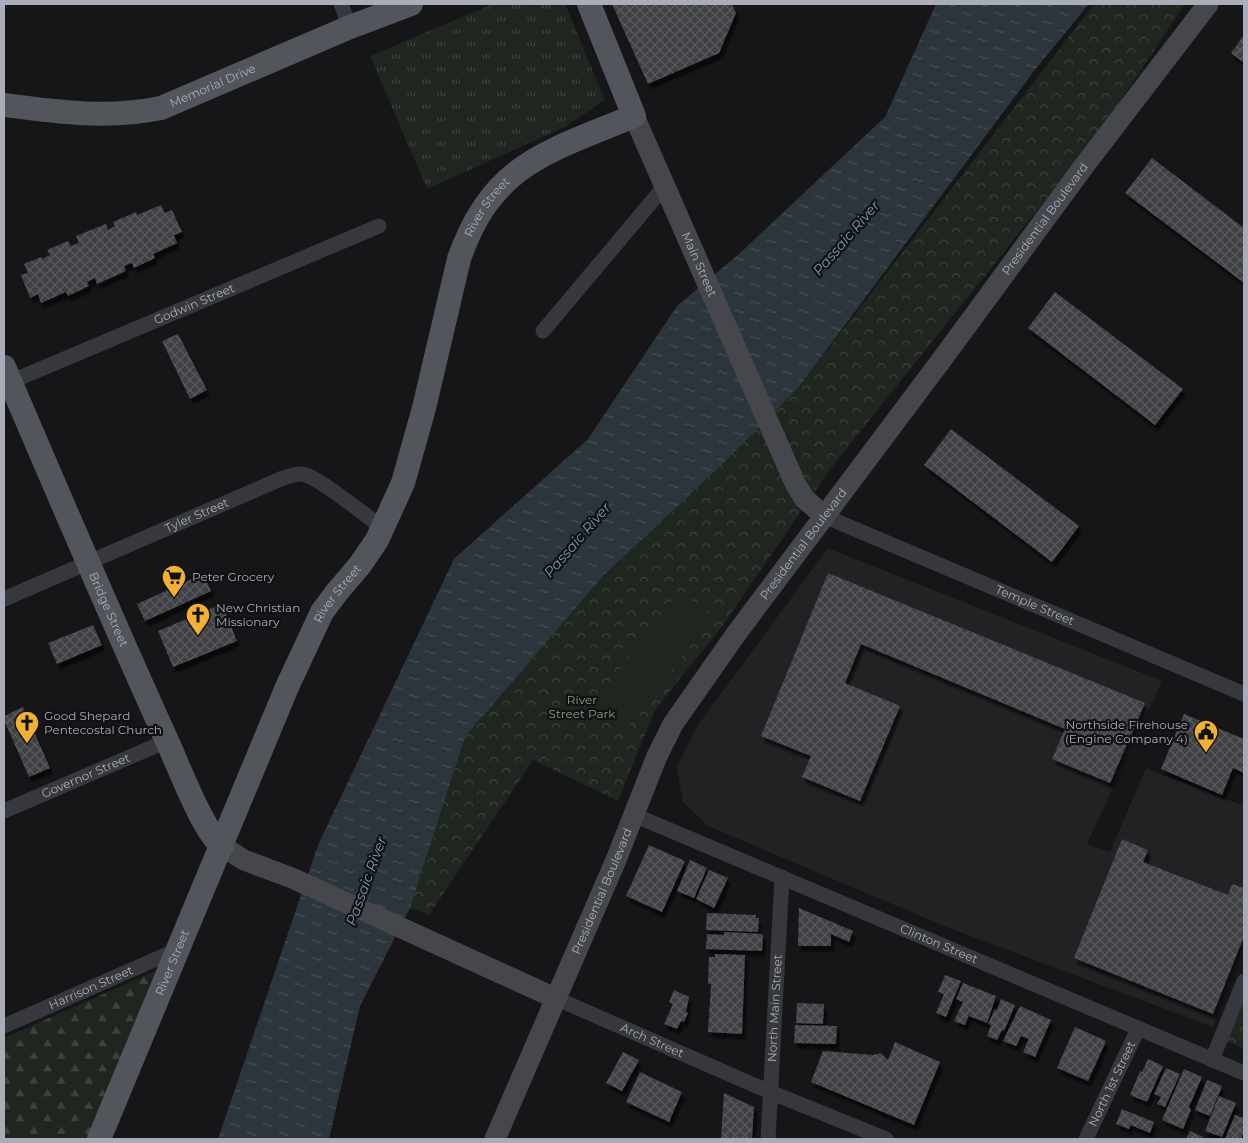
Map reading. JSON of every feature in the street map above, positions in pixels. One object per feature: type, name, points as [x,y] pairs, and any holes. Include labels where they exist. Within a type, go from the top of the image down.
[{"type":"main road","name":"Memorial Drive","points":[[4,105],[79,114],[131,113],[161,108],[350,27],[411,4]]},
{"type":"main road","name":"Main Street","points":[[589,4],[634,116]]},
{"type":"main road","name":"River Street","points":[[99,1139],[287,687],[322,612],[360,565],[377,540],[403,484],[412,455],[459,259],[466,237],[479,213],[502,184],[524,166],[543,154],[634,116]]},
{"type":"main road","name":"Bridge Street","points":[[7,374],[88,563],[207,829],[222,846]]},
{"type":"street","points":[[340,4],[350,27]]},
{"type":"street","name":"Presidential Boulevard","points":[[495,1139],[590,921],[657,756],[673,724],[725,648],[1090,158],[1208,4]]},
{"type":"street","name":"Main Street","points":[[634,116],[778,444],[804,498],[824,516]]},
{"type":"street","points":[[543,331],[664,187]]},
{"type":"street","name":"Godwin Street","points":[[7,374],[379,226]]},
{"type":"street","name":"Tyler Street","points":[[4,599],[283,478],[294,475],[302,474],[320,482],[383,528]]},
{"type":"street","name":"Temple Street","points":[[824,516],[1244,694]]},
{"type":"street","name":"Governor Street","points":[[4,811],[167,741]]},
{"type":"street","name":"Clinton Street","points":[[634,815],[1244,1073]]},
{"type":"street","name":"Arch Street","points":[[222,846],[244,860],[292,878],[555,998],[770,1092],[886,1139]]},
{"type":"street","name":"North Main Street","points":[[768,1139],[782,877]]},
{"type":"street","name":"Harrison Street","points":[[4,1026],[178,950]]},
{"type":"street","points":[[1212,1060],[1244,981]]},
{"type":"street","name":"North 1st Street","points":[[1086,1139],[1138,1029]]},
{"type":"shaded area","points":[[828,548],[1162,681],[1087,844],[1110,852],[1146,768],[1244,806],[1244,949],[1213,1027],[944,926],[708,826],[683,802],[677,767],[698,725]]},
{"type":"green space","points":[[493,4],[565,4],[605,100],[565,127],[427,189],[370,56]]},
{"type":"green space","name":"River Street Park","points":[[1094,4],[1185,4],[1099,133],[828,472],[724,624],[655,710],[618,801],[533,760],[429,915],[410,908],[465,737],[604,575],[798,388]]},
{"type":"green space","points":[[680,591],[713,616],[624,732],[591,707]]},
{"type":"green space","points":[[155,971],[87,1139],[5,1139],[4,1038]]},
{"type":"green space","points":[[1244,995],[1244,1049],[1224,1040]]},
{"type":"water","name":"Passaic River","points":[[936,4],[1089,4],[1034,71],[798,388],[715,471],[604,575],[465,737],[410,908],[360,1006],[329,1139],[218,1139],[318,845],[454,559],[588,439],[677,306],[740,253],[885,117]]},
{"type":"building","points":[[612,4],[732,4],[736,13],[719,53],[648,84]]},
{"type":"building","points":[[1244,35],[1244,63],[1231,53]]},
{"type":"building","points":[[1152,158],[1244,228],[1244,283],[1125,193]]},
{"type":"building","points":[[161,205],[165,213],[172,210],[182,232],[174,235],[177,243],[153,254],[155,258],[134,268],[132,263],[124,266],[126,271],[97,284],[95,278],[87,282],[89,286],[68,296],[66,292],[41,303],[38,294],[30,298],[21,275],[28,273],[24,264],[50,255],[47,250],[68,241],[71,246],[79,243],[76,236],[106,224],[108,230],[115,226],[113,222],[136,212],[137,215]]},
{"type":"building","points":[[1055,292],[1183,389],[1155,425],[1028,328]]},
{"type":"building","points":[[178,334],[207,390],[190,399],[162,341]]},
{"type":"building","points":[[951,429],[1079,526],[1052,562],[924,465]]},
{"type":"building","points":[[828,573],[1145,703],[1110,783],[1052,759],[1065,729],[861,644],[845,683],[900,706],[860,801],[802,777],[811,756],[761,736]]},
{"type":"building","name":"Peter Grocery","points":[[203,574],[211,591],[145,621],[137,604]]},
{"type":"building","name":"New Christian Missionary","points":[[222,604],[237,641],[173,667],[158,631]]},
{"type":"building","points":[[93,625],[102,645],[57,664],[48,643]]},
{"type":"building","name":"Good Shepard Pentecostal Church","points":[[23,707],[50,768],[29,777],[4,720],[4,716]]},
{"type":"building","name":"Northside Firehouse (Engine Company 4)","points":[[1184,714],[1244,739],[1244,773],[1233,768],[1222,795],[1161,769]]},
{"type":"building","points":[[1122,839],[1148,850],[1143,862],[1228,895],[1232,884],[1244,888],[1244,936],[1213,1014],[1074,958]]},
{"type":"building","points":[[649,845],[685,861],[662,912],[626,896]]},
{"type":"building","points":[[690,860],[707,868],[694,898],[677,891]]},
{"type":"building","points":[[709,870],[728,878],[714,908],[696,899]]},
{"type":"building","points":[[799,908],[853,931],[849,942],[831,934],[831,946],[798,946]]},
{"type":"building","points":[[707,913],[756,915],[756,918],[759,918],[758,932],[706,930]]},
{"type":"building","points":[[724,932],[763,934],[762,951],[706,949],[707,934],[724,935]]},
{"type":"building","points":[[715,954],[745,955],[742,1034],[708,1032],[711,984],[708,984],[709,957],[715,957]]},
{"type":"building","points":[[945,975],[961,981],[946,1017],[936,1013],[944,994],[938,992]]},
{"type":"building","points":[[963,983],[996,996],[987,1023],[969,1016],[973,1005],[965,1025],[954,1021],[963,1002],[956,999]]},
{"type":"building","points":[[674,990],[689,997],[686,1012],[688,1013],[684,1022],[681,1021],[677,1029],[664,1024],[673,1004],[669,1002]]},
{"type":"building","points":[[1001,999],[1015,1005],[1004,1031],[1002,1030],[997,1040],[987,1036],[991,1025],[988,1024],[995,1009],[997,1010]]},
{"type":"building","points":[[797,1003],[824,1004],[823,1024],[796,1023]]},
{"type":"building","points":[[1020,1006],[1051,1020],[1035,1057],[1023,1052],[1029,1039],[1021,1036],[1016,1046],[1003,1041]]},
{"type":"building","points":[[795,1025],[837,1026],[836,1044],[794,1043]]},
{"type":"building","points":[[1075,1027],[1106,1041],[1088,1081],[1057,1068]]},
{"type":"building","points":[[895,1042],[940,1062],[914,1125],[811,1082],[823,1051],[873,1055],[881,1053],[888,1060]]},
{"type":"building","points":[[623,1052],[639,1060],[622,1091],[606,1083]]},
{"type":"building","points":[[1148,1059],[1163,1066],[1147,1102],[1130,1095],[1140,1071],[1142,1072]]},
{"type":"building","points":[[1166,1068],[1180,1074],[1165,1107],[1157,1104],[1161,1097],[1154,1094]]},
{"type":"building","points":[[1184,1069],[1202,1077],[1189,1107],[1191,1110],[1183,1129],[1162,1120]]},
{"type":"building","points":[[640,1072],[682,1092],[669,1122],[626,1102]]},
{"type":"building","points":[[1207,1080],[1222,1086],[1210,1116],[1195,1110]]},
{"type":"building","points":[[724,1093],[754,1107],[752,1139],[721,1138]]},
{"type":"building","points":[[1219,1096],[1236,1103],[1222,1137],[1205,1131]]},
{"type":"building","points":[[1122,1109],[1154,1122],[1150,1133],[1131,1125],[1129,1129],[1116,1124]]},
{"type":"building","points":[[1235,1115],[1244,1118],[1244,1131],[1241,1139],[1225,1139]]},
{"type":"building","points":[[1190,1131],[1203,1137],[1202,1139],[1186,1139]]},
{"type":"place","name":"Peter Grocery","points":[[174,598]]},
{"type":"place","name":"New Christian Missionary","points":[[198,636]]},
{"type":"place","name":"Good Shepard Pentecostal Church","points":[[27,744]]},
{"type":"place","name":"Northside Firehouse (Engine Company 4)","points":[[1206,753]]}]
